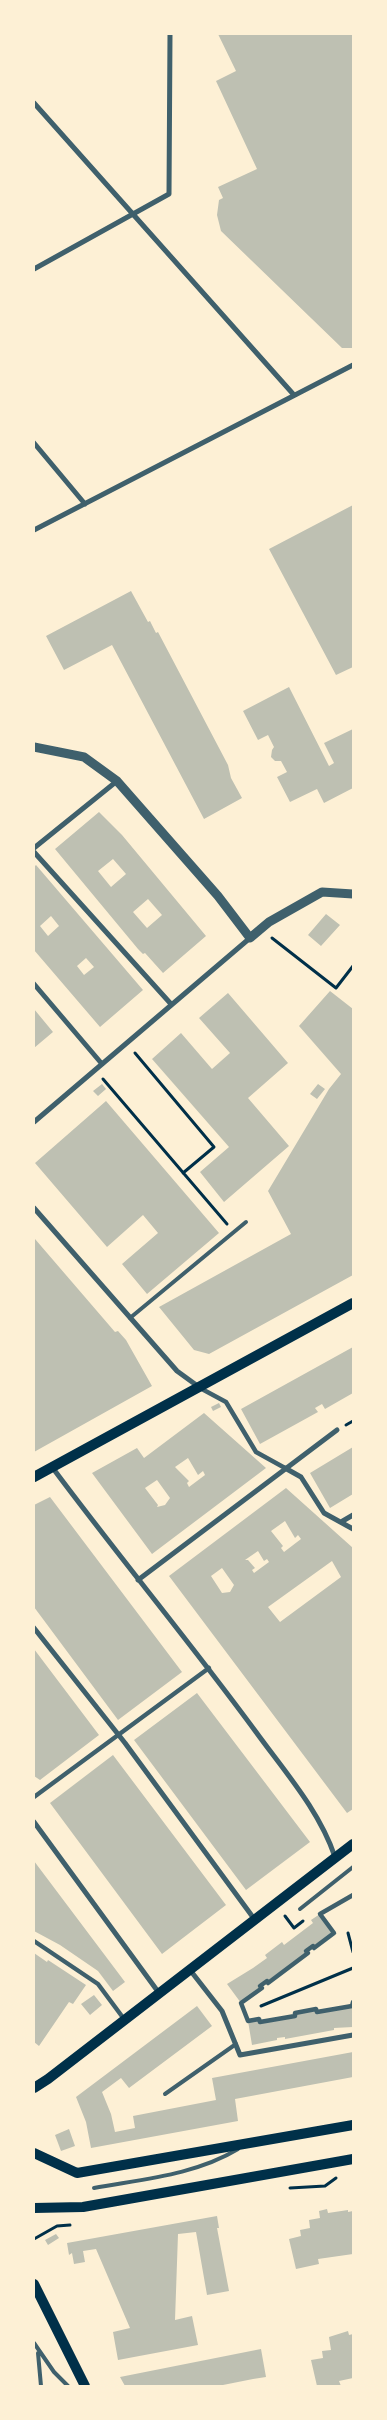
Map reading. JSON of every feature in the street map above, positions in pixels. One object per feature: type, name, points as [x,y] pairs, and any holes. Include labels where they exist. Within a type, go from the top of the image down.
[{"type":"main road","points":[[34,1477],[353,1303]]},
{"type":"main road","points":[[34,2088],[353,1844]]},
{"type":"main road","points":[[34,2153],[77,2173],[353,2124]]},
{"type":"main road","points":[[34,2208],[83,2207],[353,2159]]},
{"type":"main road","points":[[34,2284],[85,2386]]},
{"type":"street","points":[[34,269],[169,194],[170,34]]},
{"type":"street","points":[[34,103],[294,394]]},
{"type":"street","points":[[34,530],[353,365]]},
{"type":"street","points":[[34,443],[85,504]]},
{"type":"street","points":[[34,746],[84,757],[117,781],[218,896],[250,938]]},
{"type":"street","points":[[34,848],[117,781]]},
{"type":"street","points":[[34,852],[171,1004]]},
{"type":"street","points":[[34,1122],[261,928],[322,892],[353,894]]},
{"type":"street","points":[[34,984],[102,1064]]},
{"type":"street","points":[[34,1208],[177,1371],[199,1388],[226,1402],[256,1452],[301,1477],[324,1513],[353,1529]]},
{"type":"street","points":[[138,1580],[337,1430]]},
{"type":"street","points":[[52,1467],[138,1580],[209,1668],[319,1819],[336,1857]]},
{"type":"street","points":[[341,1522],[353,1515]]},
{"type":"street","points":[[34,1628],[120,1736],[255,1920]]},
{"type":"street","points":[[34,1798],[120,1736],[209,1668]]},
{"type":"street","points":[[34,1822],[159,1993]]},
{"type":"street","points":[[34,1833],[39,1829]]},
{"type":"street","points":[[353,1895],[320,1914],[334,1933],[306,1951],[308,1953],[268,1983],[267,1981],[260,1986],[262,1988],[241,2003],[248,2021],[260,2019],[260,2022],[295,2016],[295,2013],[316,2009],[317,2012],[352,2006],[353,2002]]},
{"type":"street","points":[[34,1941],[98,1984],[125,2020]]},
{"type":"street","points":[[190,1970],[222,2011],[240,2055],[353,2035]]},
{"type":"lane","points":[[130,1318],[246,1222]]},
{"type":"lane","points":[[300,1909],[353,1867]]},
{"type":"lane","points":[[165,2094],[236,2044]]},
{"type":"lane","points":[[94,2188],[174,2174],[218,2161],[246,2143]]},
{"type":"lane","points":[[34,2343],[38,2351],[68,2386]]},
{"type":"lane","points":[[38,2351],[41,2386]]},
{"type":"path","points":[[261,928],[336,988],[353,966]]},
{"type":"path","points":[[145,1065],[214,1147],[183,1172]]},
{"type":"path","points":[[115,1093],[234,1232]]},
{"type":"path","points":[[245,2013],[353,1968]]},
{"type":"building","points":[[218,34],[353,34],[353,348],[342,348],[221,231],[217,215],[219,200],[223,198],[218,187],[257,169],[216,81],[236,71]]},
{"type":"building","points":[[353,505],[353,667],[336,675],[269,549]]},
{"type":"building","points":[[131,591],[148,622],[150,621],[156,633],[158,632],[228,765],[231,778],[242,798],[204,819],[112,645],[64,670],[46,636]]},
{"type":"building","points":[[289,687],[329,766],[334,763],[324,743],[353,729],[353,788],[324,803],[317,789],[290,802],[277,777],[287,772],[281,761],[275,761],[271,757],[274,747],[268,735],[258,740],[243,711]]},
{"type":"building","points":[[99,812],[122,835],[206,936],[163,973],[145,953],[143,954],[138,949],[55,849]],"holes":[[[113,859],[126,874],[111,887],[98,871]],[[148,899],[162,915],[147,928],[133,912]]]},
{"type":"building","points":[[36,865],[143,990],[100,1027],[34,950],[34,867]],"holes":[[[51,916],[59,926],[48,936],[40,926]],[[86,958],[94,967],[84,975],[77,966]]]},
{"type":"building","points":[[326,914],[340,925],[321,946],[308,935]]},
{"type":"building","points":[[330,991],[353,1009],[353,1275],[209,1354],[194,1350],[159,1307],[291,1234],[268,1191],[329,1089],[341,1074],[299,1026]]},
{"type":"building","points":[[228,993],[288,1063],[248,1098],[289,1146],[224,1202],[200,1172],[229,1147],[152,1059],[181,1033],[212,1069],[230,1053],[199,1018]]},
{"type":"building","points":[[34,1009],[53,1032],[34,1048]]},
{"type":"building","points":[[102,1084],[106,1089],[98,1096],[93,1091]]},
{"type":"building","points":[[318,1084],[325,1089],[317,1099],[310,1094]]},
{"type":"building","points":[[106,1101],[219,1233],[147,1294],[122,1264],[158,1233],[143,1215],[107,1247],[35,1163]]},
{"type":"building","points":[[35,1239],[115,1332],[118,1331],[126,1340],[152,1386],[34,1452]]},
{"type":"building","points":[[353,1347],[353,1393],[325,1409],[322,1404],[315,1408],[318,1412],[260,1444],[241,1409]]},
{"type":"building","points":[[219,1403],[221,1407],[213,1411],[211,1407]]},
{"type":"building","points":[[204,1413],[266,1468],[152,1554],[92,1473],[137,1448],[144,1458]],"holes":[[[188,1458],[198,1475],[203,1471],[205,1475],[189,1487],[187,1483],[189,1481],[175,1467]],[[157,1480],[170,1498],[165,1505],[157,1507],[158,1505],[145,1488]]]},
{"type":"building","points":[[353,1447],[353,1494],[330,1508],[310,1473]]},
{"type":"building","points":[[286,1488],[353,1548],[353,1809],[347,1813],[169,1576]],"holes":[[[285,1521],[295,1538],[298,1535],[301,1539],[284,1552],[281,1548],[283,1546],[271,1531]],[[258,1551],[264,1561],[267,1559],[269,1562],[254,1573],[252,1570],[255,1568],[248,1560],[245,1560]],[[332,1561],[341,1577],[280,1622],[268,1607]],[[222,1568],[234,1585],[230,1592],[222,1593],[211,1576]]]},
{"type":"building","points":[[50,1497],[182,1672],[118,1720],[34,1607],[34,1505]]},
{"type":"building","points":[[34,1649],[99,1735],[40,1780],[34,1776]]},
{"type":"building","points":[[197,1693],[310,1842],[246,1890],[134,1740]]},
{"type":"building","points":[[113,1755],[226,1905],[162,1954],[50,1803]]},
{"type":"building","points":[[34,1861],[125,1982],[113,1991],[98,1971],[60,1945],[34,1931]]},
{"type":"building","points":[[320,1914],[334,1933],[313,1946],[308,1953],[267,1981],[241,2003],[227,1984],[267,1958],[265,1955],[282,1942],[284,1945],[313,1923],[311,1920]]},
{"type":"building","points":[[34,1953],[86,1985],[73,2004],[69,2002],[39,2046],[34,2042]]},
{"type":"building","points":[[94,1995],[102,2005],[90,2015],[81,2004]]},
{"type":"building","points":[[197,2006],[212,2026],[129,2088],[121,2078],[102,2092],[111,2114],[115,2132],[135,2128],[133,2116],[216,2100],[212,2078],[353,2052],[353,2077],[235,2099],[238,2121],[91,2148],[86,2122],[76,2097]]},
{"type":"building","points":[[353,2006],[353,2027],[334,2028],[334,2030],[285,2039],[285,2037],[277,2038],[277,2040],[252,2045],[248,2021],[259,2019],[260,2022],[295,2016],[295,2013],[316,2009],[317,2012]]},
{"type":"building","points":[[69,2129],[75,2146],[61,2151],[55,2135]]},
{"type":"building","points":[[327,2209],[328,2213],[353,2211],[353,2254],[318,2259],[319,2264],[296,2269],[289,2239],[301,2236],[300,2230],[310,2228],[309,2220],[320,2218],[319,2211]]},
{"type":"building","points":[[217,2216],[219,2228],[217,2228],[229,2291],[207,2295],[196,2232],[178,2234],[175,2320],[192,2316],[198,2345],[118,2360],[113,2332],[130,2328],[96,2249],[83,2251],[85,2262],[74,2264],[72,2253],[69,2255],[67,2243]]},
{"type":"building","points":[[56,2234],[59,2238],[48,2245],[45,2240]]},
{"type":"building","points":[[348,2331],[349,2335],[353,2334],[353,2378],[339,2381],[341,2386],[317,2386],[311,2360],[323,2358],[322,2351],[331,2350],[329,2337]]},
{"type":"building","points":[[261,2349],[266,2377],[218,2386],[125,2386],[120,2377]]}]
